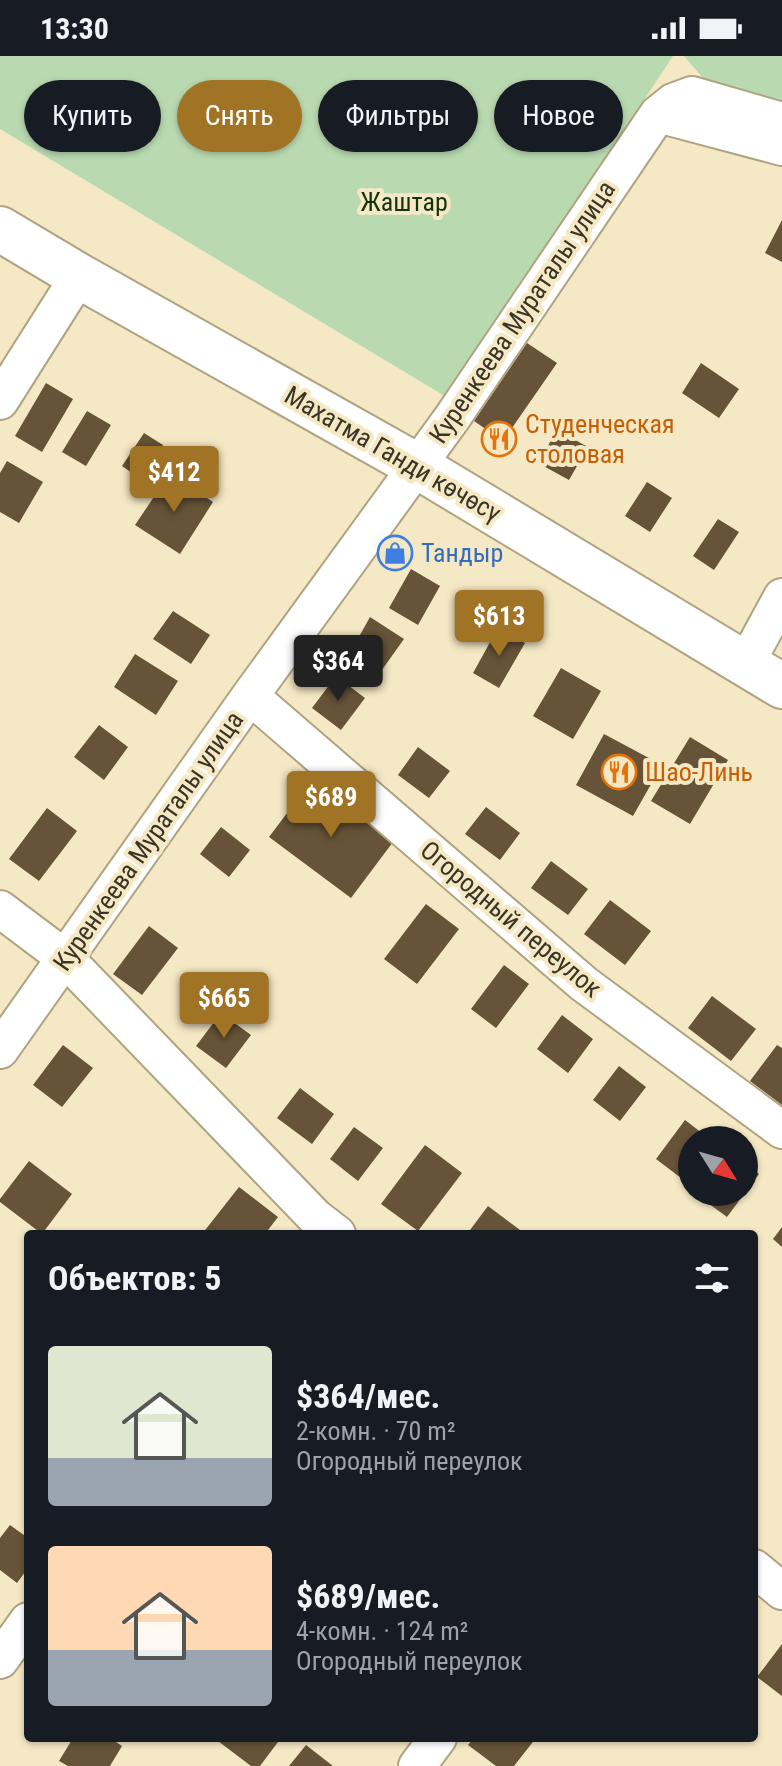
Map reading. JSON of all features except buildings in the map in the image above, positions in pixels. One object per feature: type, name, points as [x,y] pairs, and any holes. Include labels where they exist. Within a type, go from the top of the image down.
[{"type":"main road","name":"Махатма Ганди көчөсү","points":[[0,229],[417,466],[782,686]]},
{"type":"street","name":"Куренкеева Мураталы улица","points":[[0,1050],[250,696],[452,418],[658,114],[673,102],[692,95],[782,121]]},
{"type":"street","points":[[658,114],[782,147]]},
{"type":"street","points":[[0,401],[79,276]]},
{"type":"street","points":[[745,665],[782,597]]},
{"type":"street","name":"Огородный переулок","points":[[250,696],[584,984],[782,1130]]},
{"type":"street","points":[[0,909],[65,958],[318,1228]]},
{"type":"street","points":[[758,1571],[782,1591]]},
{"type":"street","points":[[0,1660],[24,1627]]},
{"type":"street","points":[[417,1766],[435,1742]]},
{"type":"green space","name":"Жаштар","points":[[0,56],[673,56],[623,132],[623,80],[494,80],[494,152],[610,152],[448,398],[38,152],[161,152],[161,80],[24,80],[24,143],[0,129]]},
{"type":"green space","points":[[684,56],[782,56],[782,106],[709,85]]},
{"type":"place","name":"Студенческая столовая","points":[[499,439]]},
{"type":"place","name":"Тандыр","points":[[395,553]]},
{"type":"place","name":"Шао-Линь","points":[[619,772]]}]
